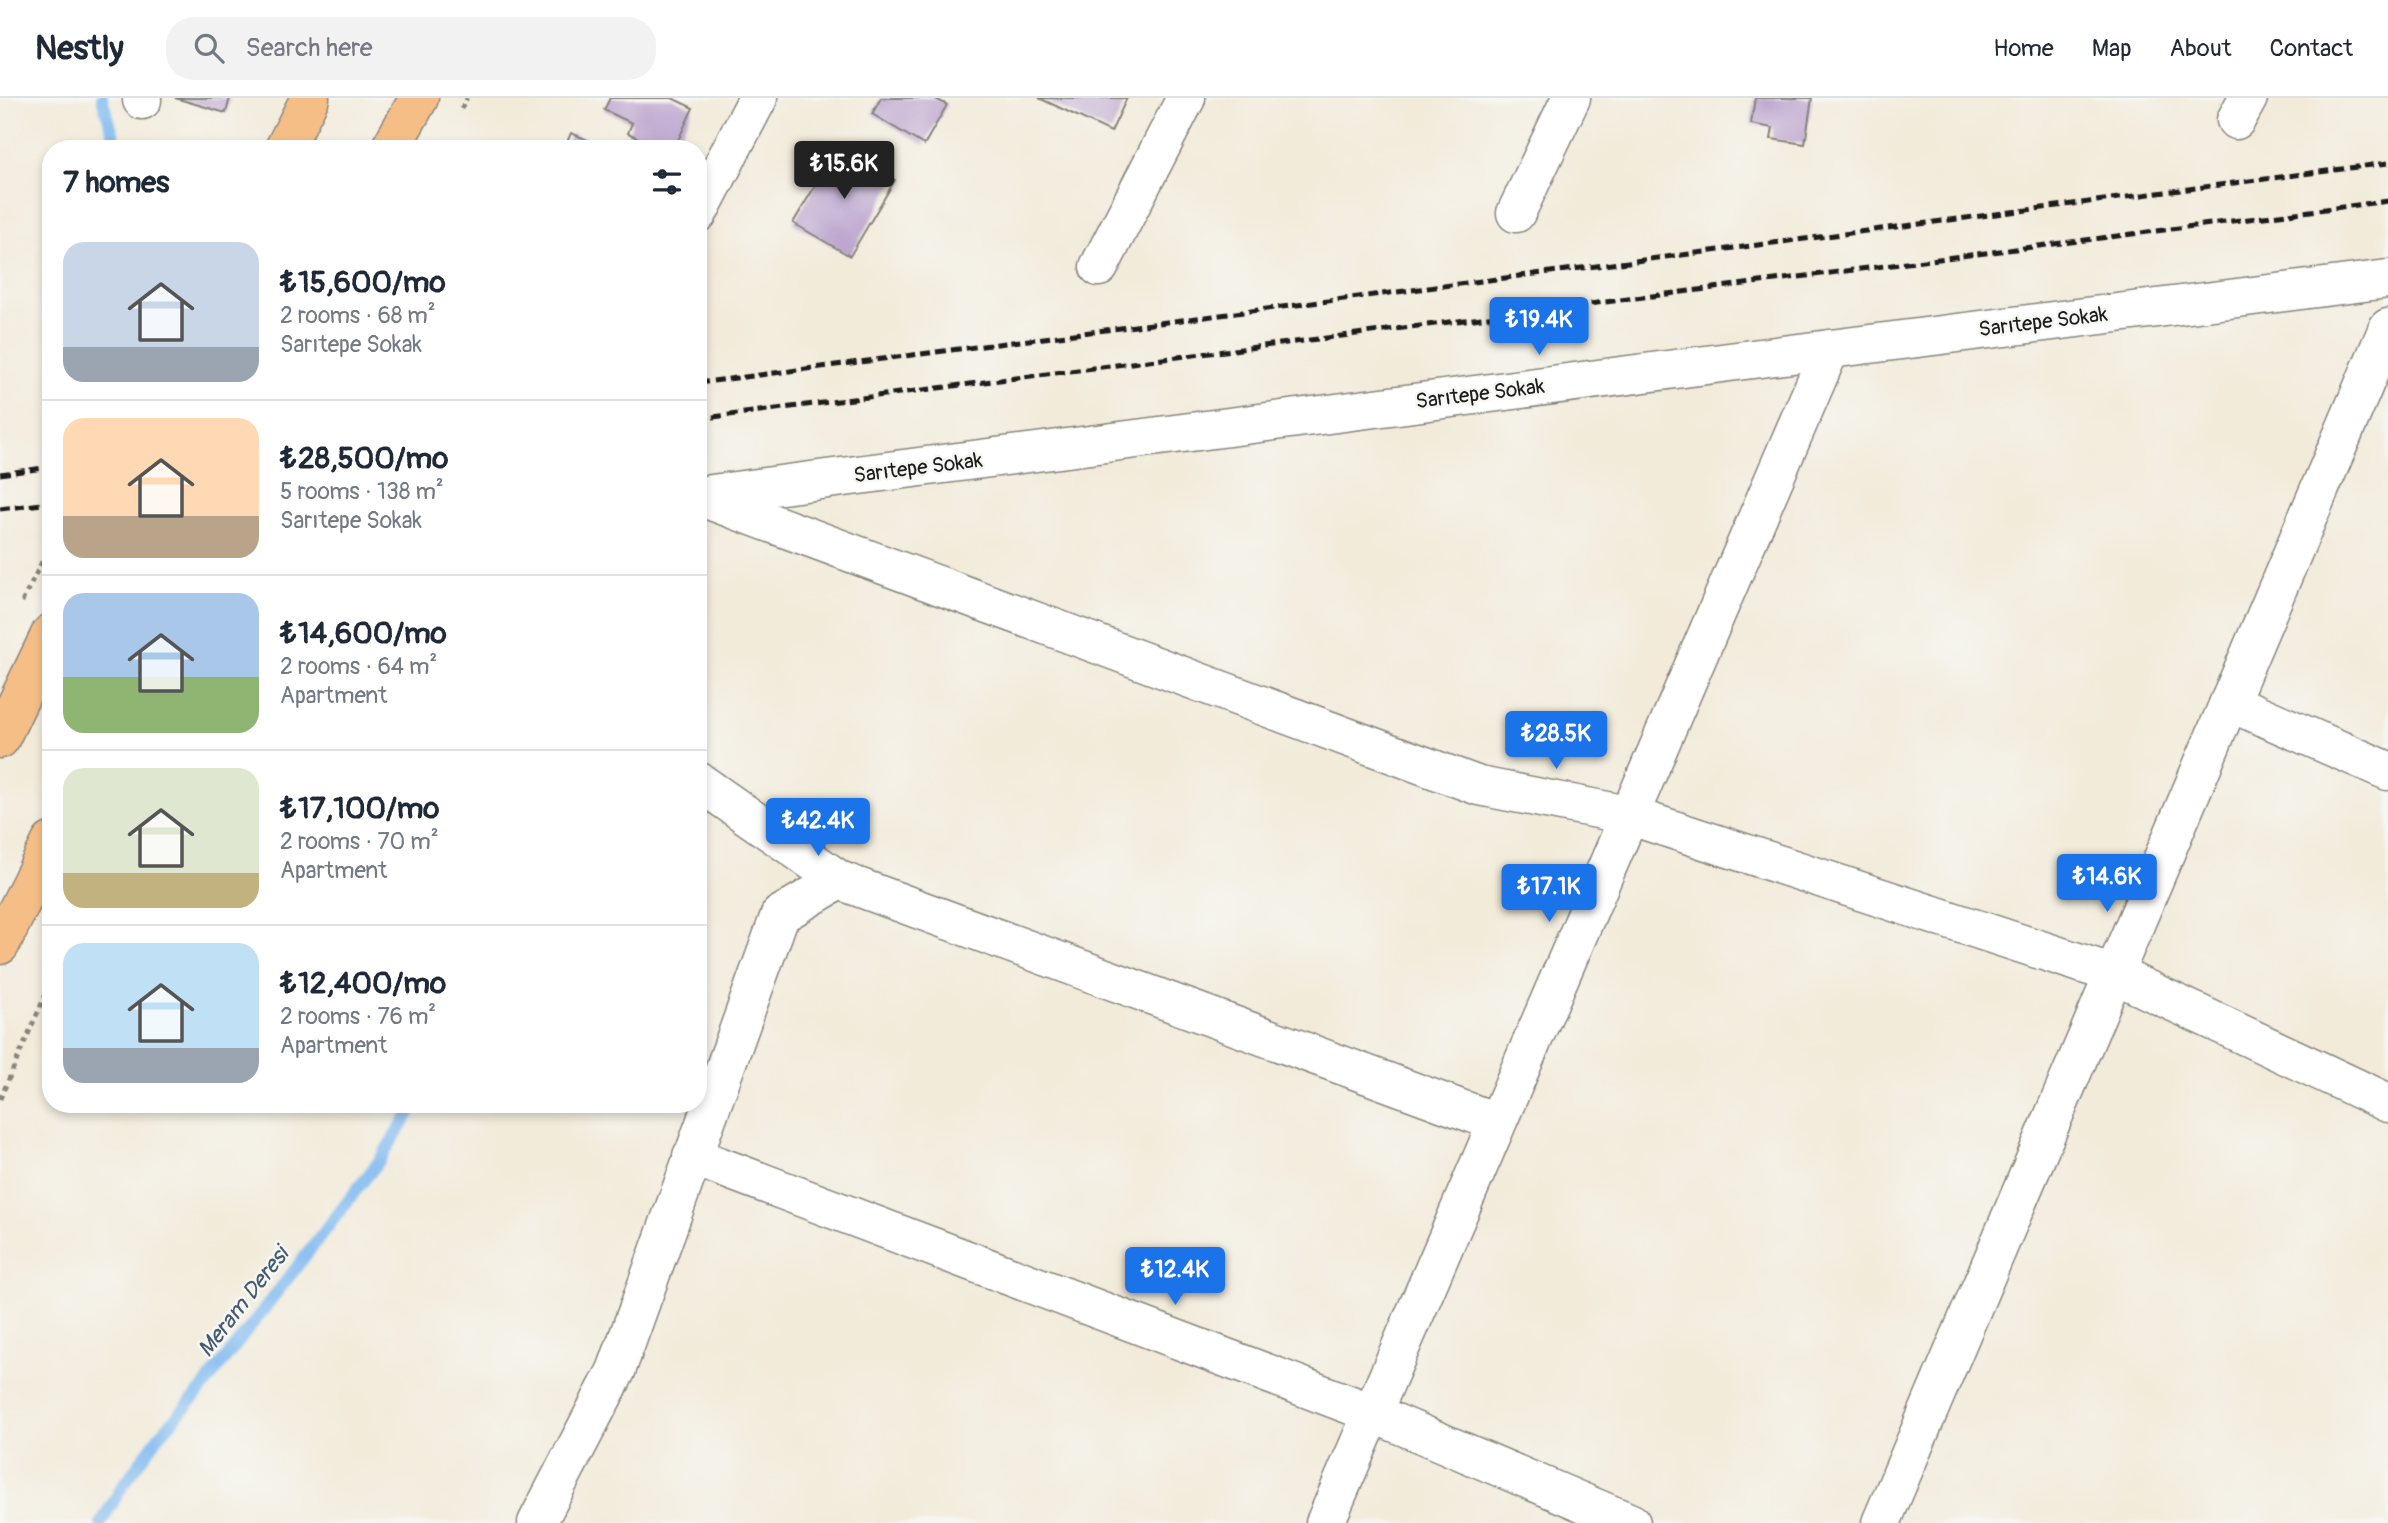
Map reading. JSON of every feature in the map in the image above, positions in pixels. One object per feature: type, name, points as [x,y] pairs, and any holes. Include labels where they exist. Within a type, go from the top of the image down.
[{"type":"highway","points":[[289,140],[310,98]]},
{"type":"highway","points":[[395,140],[419,98]]},
{"type":"highway","points":[[5,728],[42,652]]},
{"type":"highway","points":[[0,946],[42,860]]},
{"type":"street","points":[[707,196],[758,98]]},
{"type":"street","points":[[1099,267],[1186,98]]},
{"type":"street","points":[[1516,213],[1571,98]]},
{"type":"street","name":"Sarıtepe Sokak","points":[[707,495],[2388,279]]},
{"type":"street","points":[[1881,1523],[2388,328]]},
{"type":"street","points":[[1325,1523],[1830,349]]},
{"type":"street","points":[[707,499],[1479,786],[1628,815],[2114,974],[2388,1103]]},
{"type":"street","points":[[2229,702],[2388,771]]},
{"type":"street","points":[[707,787],[839,880],[1496,1122]]},
{"type":"street","points":[[537,1523],[616,1371],[780,915],[839,880]]},
{"type":"street","points":[[692,1156],[1372,1413],[1631,1523]]},
{"type":"path","points":[[17,612],[42,561]]},
{"type":"path","points":[[0,1099],[42,1003]]},
{"type":"building","points":[[175,98],[230,98],[226,113]]},
{"type":"building","points":[[610,98],[672,98],[693,108],[678,140],[642,140],[628,133],[632,123],[604,110]]},
{"type":"building","points":[[881,98],[934,98],[947,105],[924,145],[872,114]]},
{"type":"building","points":[[1039,98],[1127,98],[1111,132]]},
{"type":"building","points":[[1755,98],[1812,98],[1805,144],[1771,139],[1773,128],[1751,124]]},
{"type":"building","points":[[571,133],[588,140],[568,140]]},
{"type":"building","points":[[839,146],[895,180],[850,256],[793,223]]},
{"type":"waterway","name":"Meram Deresi","points":[[102,98],[115,140]]},
{"type":"waterway","name":"Meram Deresi","points":[[101,1523],[122,1487],[159,1436],[202,1389],[379,1161],[409,1113]]},
{"type":"railway","points":[[707,382],[2388,163]]},
{"type":"railway","points":[[707,418],[2388,201]]},
{"type":"railway","points":[[0,474],[42,468]]},
{"type":"railway","points":[[0,509],[42,504]]}]
